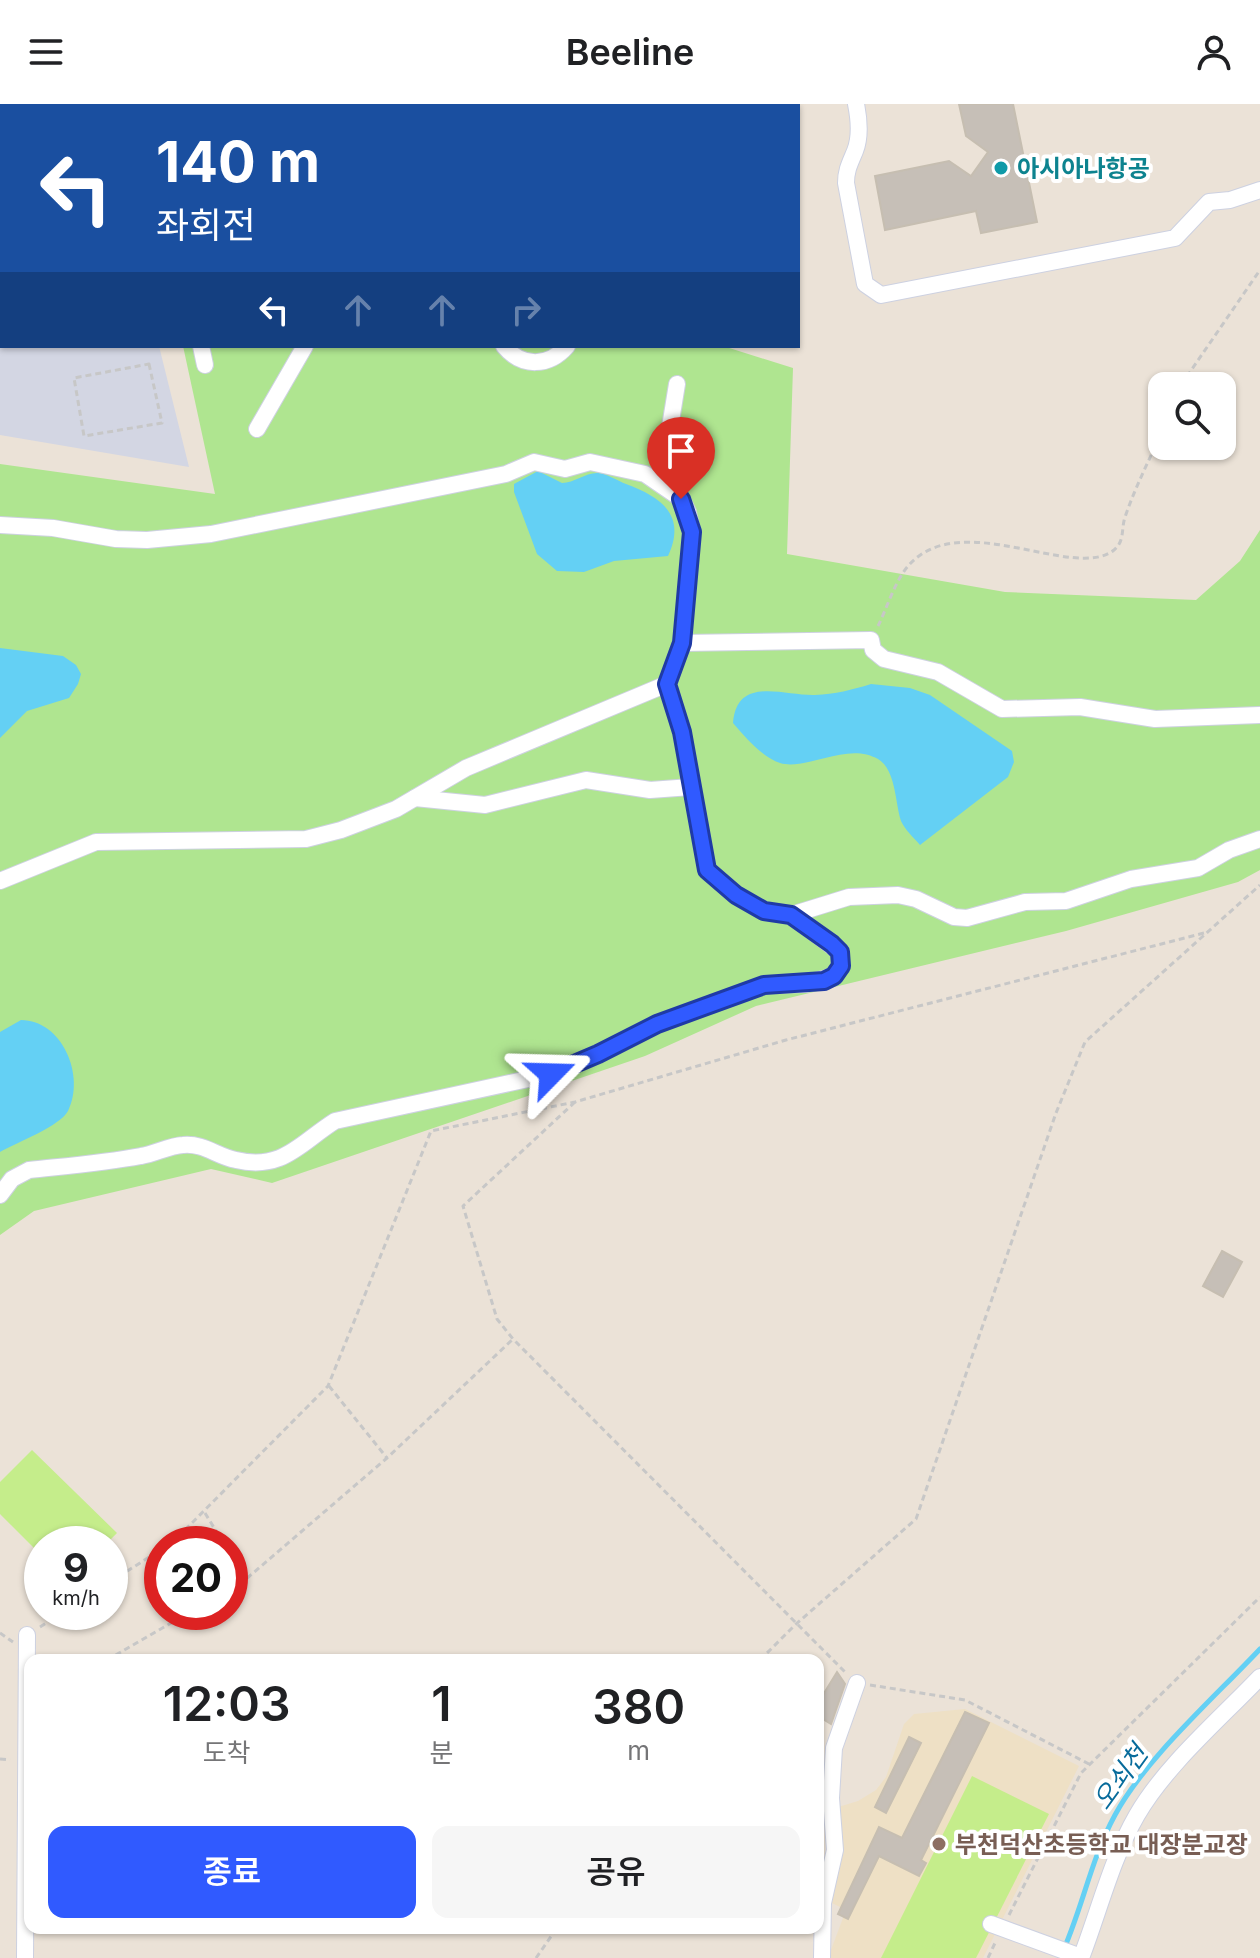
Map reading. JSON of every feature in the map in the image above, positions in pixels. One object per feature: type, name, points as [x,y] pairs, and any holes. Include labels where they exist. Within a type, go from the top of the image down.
[{"type":"street","points":[[856,104],[859,122],[857,148],[846,170],[846,183],[865,284],[881,295],[1175,238],[1209,202],[1230,200],[1260,190]]},
{"type":"street","points":[[201,348],[205,365]]},
{"type":"street","points":[[257,429],[304,348]]},
{"type":"street","points":[[504,349],[521,360],[547,361],[564,348]]},
{"type":"street","points":[[677,384],[670,427],[676,488],[692,532],[682,643],[667,684],[682,732],[707,870],[736,895],[764,911],[791,915],[849,897],[898,895],[916,899],[954,917],[967,918],[1025,902],[1066,901],[1131,879],[1198,868],[1229,850],[1260,839]]},
{"type":"street","points":[[0,525],[53,528],[116,539],[147,540],[211,534],[506,474],[534,462],[565,469],[590,462],[645,474],[681,499]]},
{"type":"street","points":[[682,643],[871,640],[873,650],[884,659],[938,672],[1002,709],[1080,707],[1155,719],[1260,715]]},
{"type":"street","points":[[0,881],[96,842],[306,839],[396,809],[466,768],[667,684]]},
{"type":"street","points":[[415,798],[485,805],[586,780],[650,790],[691,787]]},
{"type":"street","points":[[0,1195],[12,1179],[29,1170],[142,1156],[181,1145],[202,1146],[235,1160],[266,1161],[292,1154],[314,1134],[335,1121],[551,1074],[657,1024],[764,985],[806,984],[834,976],[841,966],[840,952],[791,915]]},
{"type":"street","points":[[27,1635],[27,1654]]},
{"type":"street","points":[[997,1927],[1081,1958],[1137,1814],[1160,1783],[1260,1677]]},
{"type":"street","points":[[824,1899],[835,1850],[831,1798],[834,1748],[857,1683]]},
{"type":"street","points":[[25,1934],[25,1958]]},
{"type":"street","points":[[822,1934],[822,1958]]},
{"type":"path","points":[[1190,372],[1260,270]]},
{"type":"path","points":[[149,364],[162,423],[84,436],[74,378],[149,364]]},
{"type":"path","points":[[871,640],[907,566],[924,553],[952,542],[999,544],[1079,557],[1098,556],[1112,551],[1122,540],[1124,519],[1150,460]]},
{"type":"path","points":[[766,1654],[916,1519],[1056,1113],[1085,1042],[1260,885]]},
{"type":"path","points":[[190,1526],[328,1386],[431,1131],[575,1102],[786,1040],[1208,932]]},
{"type":"path","points":[[575,1102],[463,1206],[497,1319],[513,1339],[795,1625],[857,1683],[965,1700],[1089,1764]]},
{"type":"path","points":[[248,1577],[387,1458],[513,1339]]},
{"type":"path","points":[[328,1386],[387,1458]]},
{"type":"path","points":[[204,1512],[213,1526]]},
{"type":"path","points":[[988,1958],[997,1927],[1081,1773],[1260,1597]]},
{"type":"path","points":[[27,1635],[35,1630]]},
{"type":"path","points":[[117,1654],[159,1630]]},
{"type":"path","points":[[536,1958],[553,1934]]},
{"type":"shaded area","points":[[0,348],[159,348],[189,467],[0,435]]},
{"type":"shaded area","name":"부천덕산초등학교 대장분교장","points":[[965,1709],[1079,1766],[983,1958],[828,1958],[846,1910],[828,1901],[835,1808],[858,1801],[876,1790],[886,1777],[904,1724],[914,1714]]},
{"type":"green space","points":[[183,348],[729,348],[793,368],[787,554],[1005,592],[1196,600],[1240,561],[1260,530],[1260,870],[1238,882],[1066,931],[756,1006],[645,1056],[272,1183],[211,1169],[34,1211],[0,1235],[0,464],[215,494]]},
{"type":"green space","points":[[32,1450],[110,1526],[24,1526],[24,1538],[0,1514],[0,1482]]},
{"type":"green space","points":[[972,1776],[1049,1814],[976,1958],[881,1958]]},
{"type":"water","points":[[538,471],[562,483],[601,473],[650,495],[660,502],[672,519],[673,542],[668,556],[614,561],[584,572],[557,571],[537,554],[514,492],[514,484]]},
{"type":"water","points":[[0,648],[63,656],[76,665],[81,674],[69,698],[27,711],[0,738]]},
{"type":"water","points":[[871,684],[910,688],[930,695],[1012,751],[1014,762],[1008,777],[920,845],[901,821],[892,778],[878,759],[853,753],[802,763],[780,763],[760,751],[733,723],[736,708],[753,693],[822,694]]},
{"type":"water","points":[[21,1020],[36,1022],[59,1040],[72,1067],[73,1097],[64,1117],[0,1152],[0,1032]]},
{"type":"building","name":"아시아나항공","points":[[959,104],[1013,104],[1037,222],[981,233],[976,211],[885,230],[875,176],[949,161],[971,176],[988,152],[966,136]]},
{"type":"building","points":[[1222,1251],[1242,1262],[1223,1297],[1203,1286]]},
{"type":"building","points":[[837,1672],[845,1684],[831,1724],[824,1720],[824,1693]]},
{"type":"building","points":[[965,1712],[989,1723],[921,1860],[926,1863],[919,1876],[879,1856],[848,1919],[838,1914],[879,1827],[902,1838]]},
{"type":"building","points":[[909,1737],[921,1743],[886,1813],[875,1807]]},
{"type":"waterway","name":"오쇠천","points":[[1060,1958],[1106,1832],[1128,1794],[1182,1729],[1260,1649]]},
{"type":"place","name":"아시아나항공","points":[[1001,168]]},
{"type":"place","name":"부천덕산초등학교 대장분교장","points":[[939,1844]]},
{"type":"route","points":[[551,1074],[657,1024],[764,985],[824,981],[834,976],[841,966],[840,952],[832,944],[791,915],[764,911],[736,895],[707,870],[682,732],[667,684],[682,643],[692,532],[688,512],[681,499]]}]
